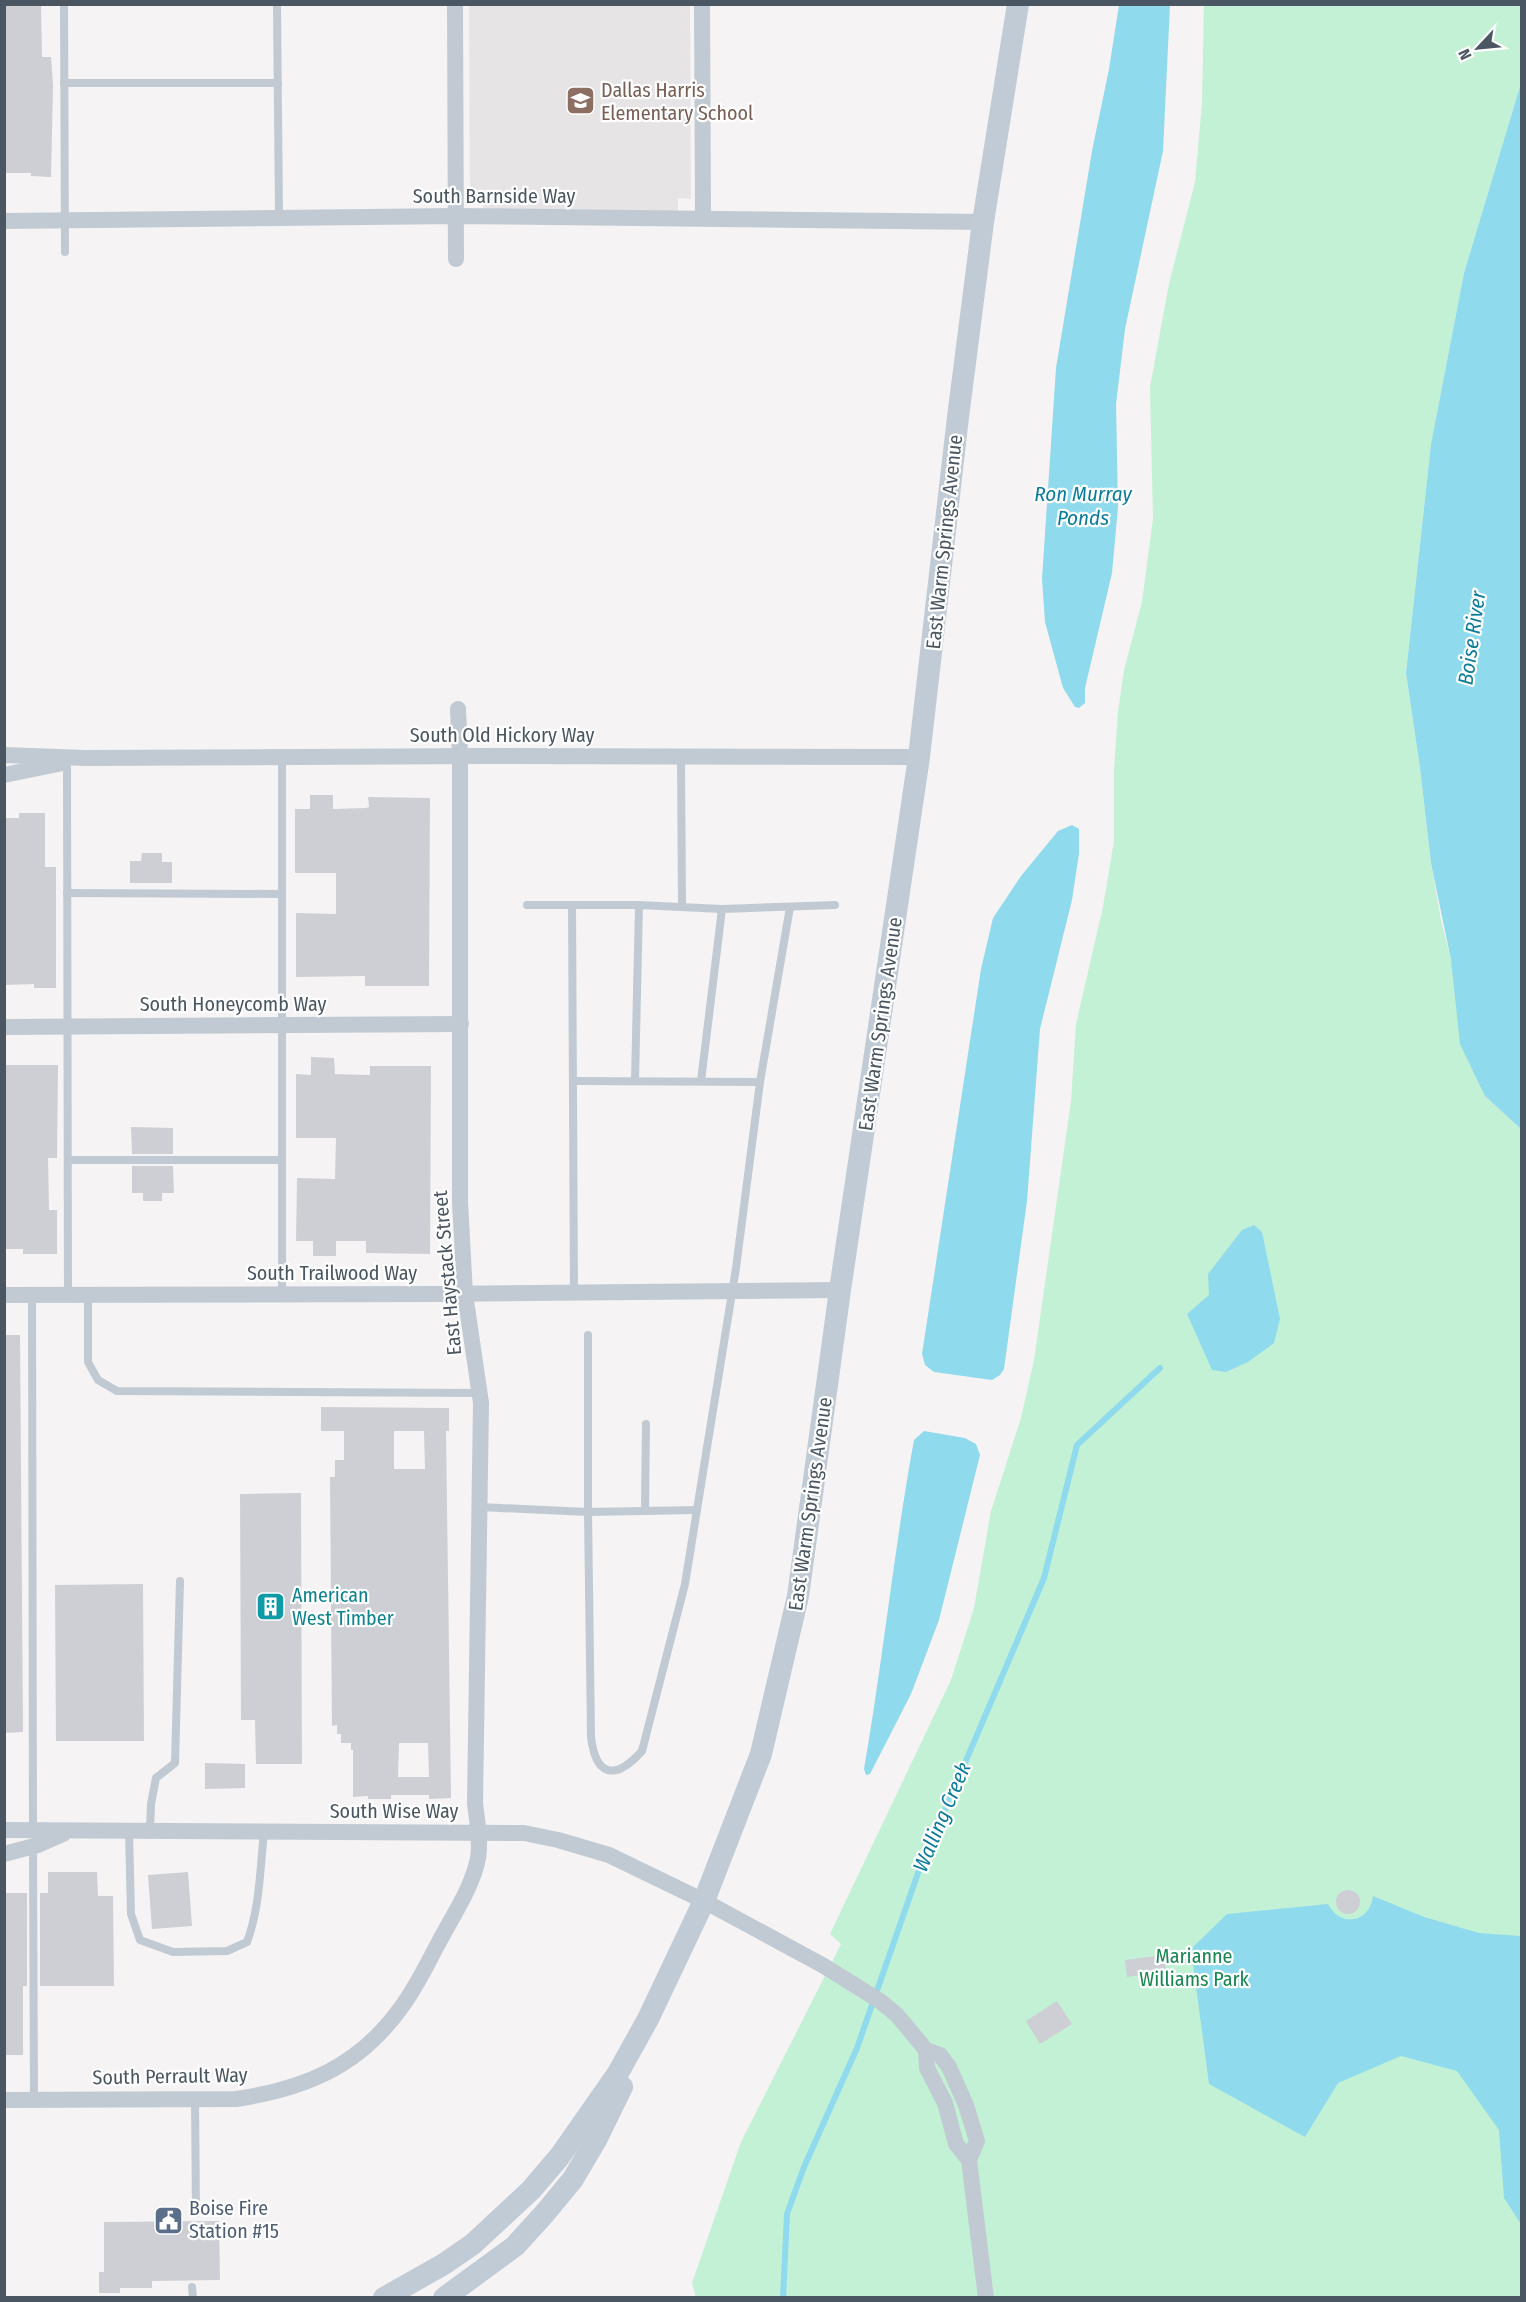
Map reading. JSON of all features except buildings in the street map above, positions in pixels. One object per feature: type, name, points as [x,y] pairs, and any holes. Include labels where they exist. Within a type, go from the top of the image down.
[{"type":"street","points":[[455,4],[456,259]]},
{"type":"street","points":[[702,4],[703,217]]},
{"type":"street","name":"East Warm Springs Avenue","points":[[384,2298],[444,2264],[473,2244],[531,2190],[560,2156],[618,2073],[648,2019],[704,1901],[761,1754],[798,1596],[840,1290],[919,757],[983,222],[1018,4]]},
{"type":"street","name":"South Barnside Way","points":[[4,221],[456,216],[703,217],[983,222]]},
{"type":"street","name":"East Haystack Street","points":[[458,709],[460,756],[460,1202],[465,1294],[479,1393],[480,1507],[475,1803],[478,1833]]},
{"type":"street","name":"South Old Hickory Way","points":[[4,755],[85,758],[919,757]]},
{"type":"street","name":"South Old Hickory Way","points":[[4,776],[85,758]]},
{"type":"street","name":"South Honeycomb Way","points":[[4,1027],[461,1024]]},
{"type":"street","name":"South Trailwood Way","points":[[4,1295],[840,1290]]},
{"type":"street","name":"South Wise Way","points":[[4,1830],[33,1838]]},
{"type":"street","name":"South Wise Way","points":[[4,1854],[33,1838],[69,1832],[264,1832],[524,1833],[609,1855],[704,1901],[824,1966],[880,2001],[897,2015],[926,2050],[927,2068],[945,2103],[956,2144],[969,2160],[986,2298]]},
{"type":"street","name":"South Perrault Way","points":[[4,2100],[236,2098],[273,2093],[323,2075],[353,2057],[378,2035],[400,2010],[464,1896],[478,1858],[478,1833]]},
{"type":"street","name":"East Warm Springs Avenue","points":[[444,2298],[515,2246],[573,2179],[596,2140],[628,2073],[648,2019]]},
{"type":"lane","points":[[64,4],[65,252]]},
{"type":"lane","points":[[277,4],[279,218]]},
{"type":"lane","points":[[64,83],[278,83]]},
{"type":"lane","points":[[681,756],[682,906]]},
{"type":"lane","points":[[282,757],[282,1294]]},
{"type":"lane","points":[[67,762],[69,1295]]},
{"type":"lane","points":[[67,893],[282,894]]},
{"type":"lane","points":[[527,905],[639,905],[722,909],[836,905]]},
{"type":"lane","points":[[572,905],[574,1293]]},
{"type":"lane","points":[[635,1081],[639,905]]},
{"type":"lane","points":[[588,1335],[588,1512],[593,1753],[599,1766],[608,1770],[619,1770],[632,1762],[642,1751],[685,1584],[732,1291],[760,1082],[790,907]]},
{"type":"lane","points":[[701,1082],[722,909]]},
{"type":"lane","points":[[573,1081],[760,1082]]},
{"type":"lane","points":[[68,1160],[282,1160]]},
{"type":"lane","points":[[32,1295],[34,2100]]},
{"type":"lane","points":[[88,1295],[88,1362],[98,1380],[117,1391],[479,1393]]},
{"type":"lane","points":[[645,1511],[646,1424]]},
{"type":"lane","points":[[480,1507],[588,1512],[697,1510]]},
{"type":"lane","points":[[150,1832],[151,1803],[156,1778],[175,1763],[180,1581]]},
{"type":"lane","points":[[129,1832],[131,1914],[140,1940],[173,1953],[227,1951],[247,1942],[253,1926],[258,1897],[264,1832]]},
{"type":"lane","points":[[195,2098],[196,2212]]},
{"type":"lane","points":[[192,2287],[193,2298]]},
{"type":"shaded area","name":"Dallas Harris Elementary School","points":[[469,5],[690,5],[691,199],[678,198],[678,211],[483,211],[483,200],[470,201]]},
{"type":"green space","name":"Marianne Williams Park","points":[[1204,5],[1521,5],[1521,83],[1464,273],[1431,444],[1406,673],[1431,863],[1441,920],[1485,1096],[1521,1129],[1521,2297],[696,2298],[692,2283],[741,2142],[841,1944],[830,1934],[951,1680],[974,1608],[991,1511],[1021,1418],[1034,1360],[1071,1101],[1076,1024],[1103,907],[1114,841],[1114,770],[1118,712],[1124,670],[1142,602],[1153,519],[1150,387],[1169,284],[1195,182],[1202,103]]},
{"type":"water","name":"Ron Murray Ponds","points":[[1119,5],[1170,5],[1163,151],[1125,329],[1116,404],[1118,507],[1112,573],[1085,688],[1085,703],[1079,708],[1075,707],[1063,688],[1045,622],[1042,579],[1056,368]]},
{"type":"water","name":"Boise River","points":[[1521,83],[1521,1129],[1485,1096],[1460,1044],[1451,960],[1431,863],[1406,673],[1431,444],[1464,273]]},
{"type":"water","points":[[1072,825],[1079,829],[1079,853],[1072,900],[1040,1029],[1027,1201],[1004,1369],[992,1380],[934,1372],[925,1365],[922,1354],[981,969],[993,918],[1021,876],[1058,831]]},
{"type":"water","points":[[1254,1225],[1262,1232],[1280,1319],[1274,1343],[1248,1362],[1226,1372],[1212,1370],[1187,1314],[1209,1295],[1208,1274],[1242,1230]]},
{"type":"water","points":[[924,1431],[965,1438],[976,1444],[980,1455],[939,1620],[911,1694],[870,1774],[866,1775],[864,1769],[907,1481],[914,1440]]},
{"type":"water","points":[[1373,1896],[1424,1917],[1479,1933],[1521,1936],[1521,2224],[1504,2198],[1499,2130],[1457,2071],[1401,2056],[1338,2083],[1305,2137],[1209,2084],[1191,1949],[1227,1914],[1328,1904],[1340,1917],[1354,1919],[1366,1912]]},
{"type":"waterway","name":"Walling Creek","points":[[783,2298],[787,2214],[804,2167],[857,2048],[918,1873],[1044,1578],[1077,1445],[1160,1368]]},
{"type":"place","name":"Dallas Harris Elementary School","points":[[580,101]]},
{"type":"place","name":"American West Timber","points":[[271,1607]]},
{"type":"place","name":"Boise Fire Station #15","points":[[168,2220]]}]
